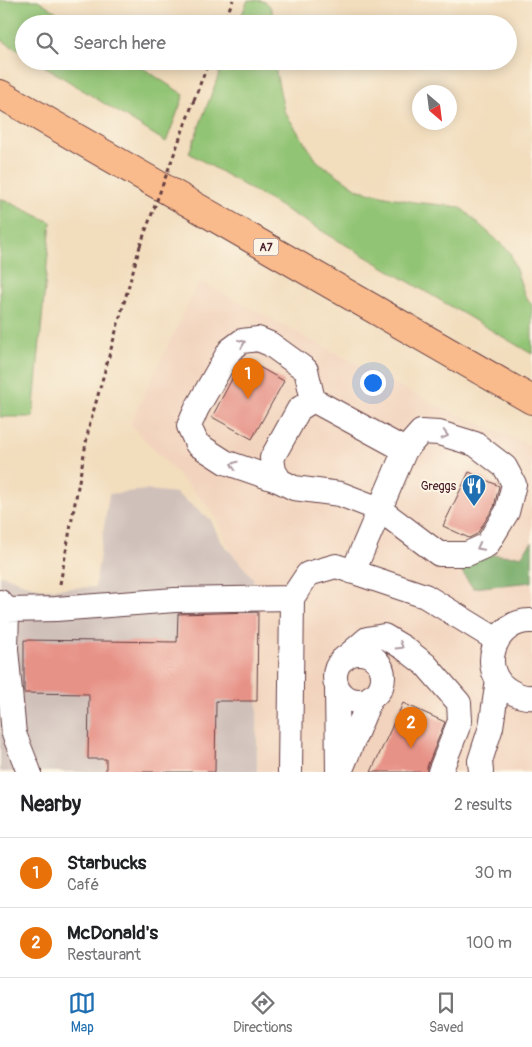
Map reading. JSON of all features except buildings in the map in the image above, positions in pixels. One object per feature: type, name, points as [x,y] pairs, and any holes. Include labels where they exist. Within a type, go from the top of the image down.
[{"type":"main road","name":"A7","points":[[0,94],[532,400]]},
{"type":"lane","points":[[353,572],[379,509],[405,450],[421,432],[439,433],[475,444],[505,467],[514,484],[507,512],[487,545],[467,554],[439,554],[379,509],[340,494],[294,488],[280,481],[225,462],[197,444],[190,426],[197,408],[230,350],[242,341],[258,339],[270,344],[306,370],[313,400],[405,450]]},
{"type":"lane","points":[[280,481],[274,471],[272,458],[299,409],[313,400]]},
{"type":"lane","points":[[290,772],[292,598],[308,574],[336,566],[425,596],[497,640]]},
{"type":"lane","points":[[29,772],[14,734],[4,606],[56,609],[175,600],[292,598]]},
{"type":"lane","points":[[532,621],[514,624],[504,630],[493,649],[492,660],[498,680],[506,689],[516,695],[532,697]]},
{"type":"lane","points":[[339,772],[337,687],[335,680],[338,665],[367,639],[384,636],[426,665],[459,703],[460,721],[440,772]]},
{"type":"lane","points":[[337,687],[348,698],[364,700],[371,698],[382,686],[382,670],[379,663],[373,657],[358,653],[344,658]]},
{"type":"lane","points":[[482,772],[480,761],[491,728],[498,680]]},
{"type":"lane","points":[[339,772],[371,698]]},
{"type":"path","points":[[226,15],[232,0]]},
{"type":"path","points":[[56,609],[89,427],[140,246],[206,70]]},
{"type":"shaded area","points":[[199,281],[436,405],[532,446],[532,772],[258,772],[258,611],[212,510],[130,424]]},
{"type":"shaded area","points":[[147,490],[176,493],[211,520],[220,540],[253,578],[258,611],[257,772],[0,772],[0,575],[45,589],[95,587],[109,494]]},
{"type":"green space","points":[[0,0],[38,0],[61,15],[15,15],[15,48],[0,39]]},
{"type":"green space","points":[[248,0],[265,2],[270,7],[273,15],[242,15]]},
{"type":"green space","points":[[50,70],[146,70],[184,95],[166,142]]},
{"type":"green space","points":[[221,70],[276,70],[284,111],[317,161],[359,190],[413,202],[460,207],[510,252],[525,296],[532,305],[532,354],[189,153]]},
{"type":"green space","points":[[0,198],[51,222],[33,417],[0,417]]},
{"type":"green space","points":[[532,542],[532,582],[473,588],[459,568],[473,554],[521,556]]},
{"type":"place","name":"Starbucks","points":[[248,399]]},
{"type":"place","name":"Greggs","points":[[474,507]]},
{"type":"place","name":"McDonald's","points":[[411,748]]}]
